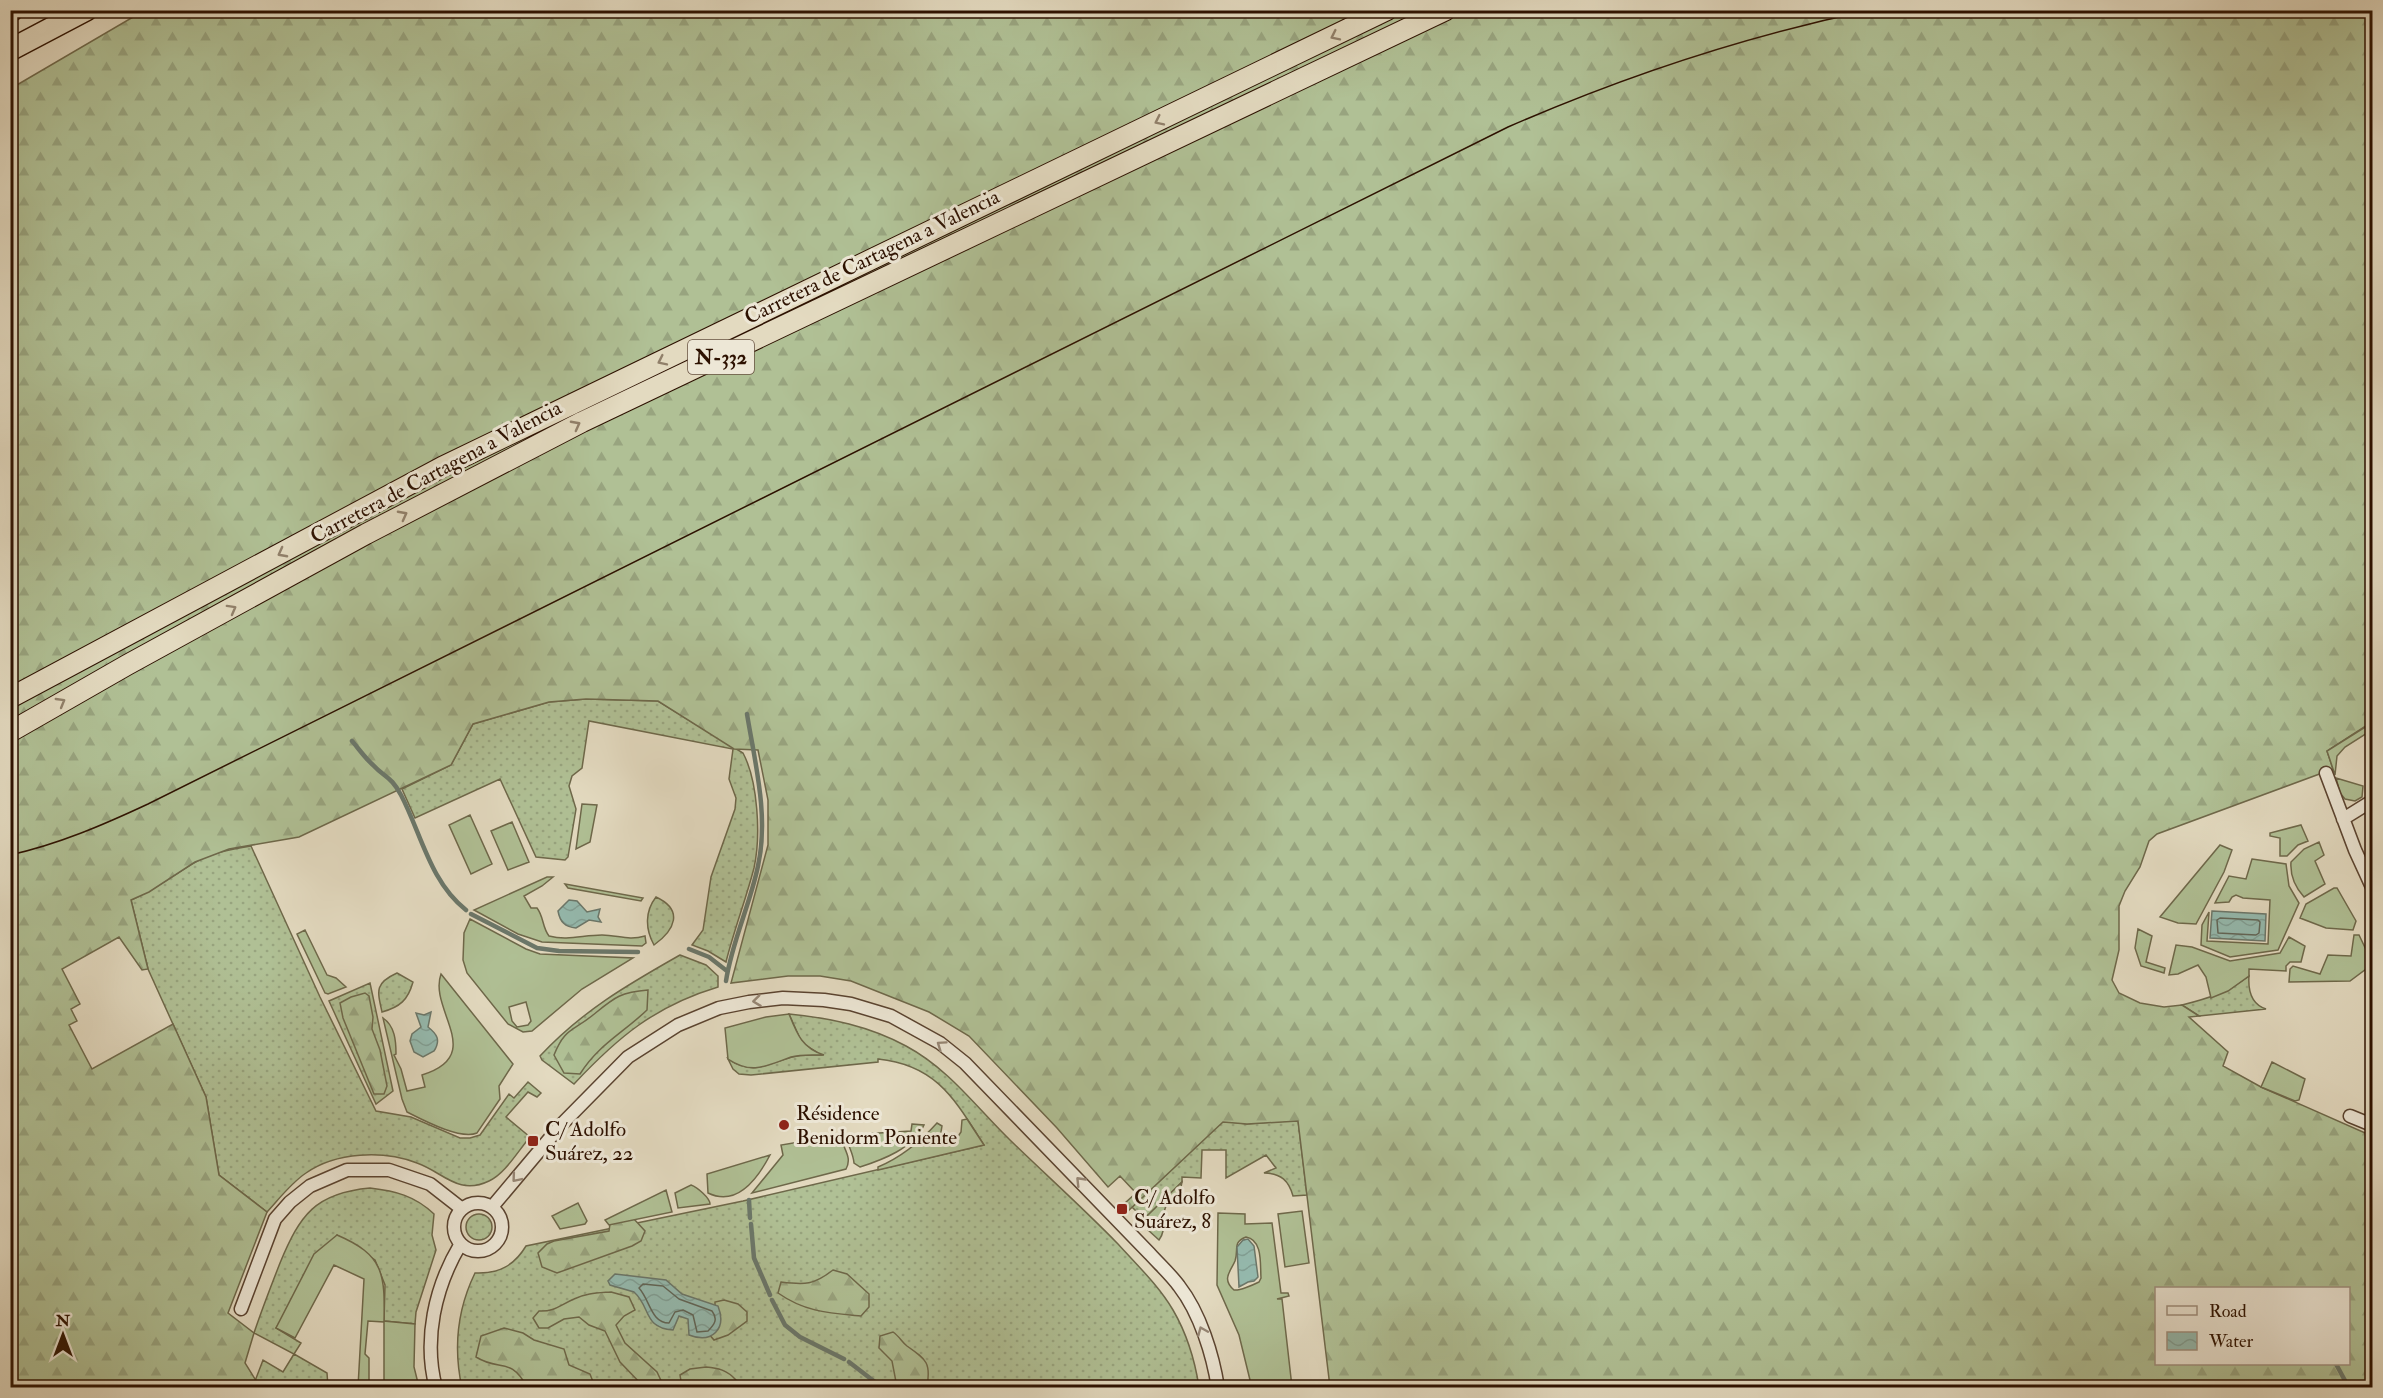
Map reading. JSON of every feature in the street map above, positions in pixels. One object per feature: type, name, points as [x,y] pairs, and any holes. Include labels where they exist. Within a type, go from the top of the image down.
[{"type":"highway","points":[[10,50],[86,10]]},
{"type":"highway","name":"Carretera de Cartagena a Valencia","points":[[10,698],[442,467],[1387,10]]},
{"type":"highway","name":"Carretera de Cartagena a Valencia","points":[[10,732],[366,534],[582,422],[1446,10]]},
{"type":"street","points":[[2326,773],[2357,857],[2373,887]]},
{"type":"street","points":[[2343,819],[2373,801]]},
{"type":"street","points":[[492,1207],[561,1125],[628,1057],[678,1025],[719,1008],[749,1002],[783,998],[851,1004],[891,1016],[940,1042],[965,1063],[1143,1246],[1180,1287],[1186,1297],[1209,1349],[1218,1388]]},
{"type":"street","points":[[2350,1116],[2373,1125]]},
{"type":"street","points":[[241,1309],[275,1219],[290,1202],[310,1186],[347,1170],[389,1170],[430,1184],[462,1209]]},
{"type":"street","points":[[477,1203],[492,1207],[498,1213],[503,1228],[497,1243],[483,1252],[467,1250],[460,1245],[453,1231],[454,1222],[462,1209],[477,1203]]},
{"type":"street","points":[[436,1388],[432,1363],[432,1323],[436,1304],[460,1245]]},
{"type":"green space","points":[[145,10],[2372,11],[2372,722],[2327,751],[2333,769],[2157,834],[2149,841],[2140,867],[2125,891],[2119,906],[2119,950],[2112,980],[2119,993],[2140,1003],[2164,1007],[2182,1005],[2199,1016],[2189,1017],[2228,1052],[2223,1066],[2261,1087],[2372,1136],[2372,1387],[1330,1387],[1298,1121],[1247,1124],[1223,1122],[1128,1211],[1124,1204],[1136,1193],[1120,1176],[1108,1187],[1057,1128],[969,1036],[929,1012],[851,981],[820,976],[788,976],[731,983],[768,845],[768,800],[758,750],[734,749],[658,701],[586,699],[549,702],[473,724],[451,765],[299,837],[229,849],[195,862],[149,892],[131,900],[148,969],[142,970],[119,937],[62,969],[80,1004],[71,1009],[77,1021],[69,1025],[92,1069],[173,1024],[206,1097],[219,1175],[267,1212],[228,1313],[254,1333],[245,1363],[260,1387],[11,1387],[10,89]]},
{"type":"green space","points":[[586,699],[658,701],[743,753],[755,793],[758,825],[756,855],[726,962],[692,945],[703,930],[711,877],[735,809],[736,798],[729,779],[733,749],[589,721],[582,768],[572,776],[569,786],[576,809],[568,857],[565,860],[536,857],[500,779],[415,818],[402,789],[451,765],[473,724],[549,702]]},
{"type":"green space","points":[[2370,724],[2372,730],[2345,747],[2337,756],[2335,775],[2327,751]]},
{"type":"green space","points":[[2336,778],[2363,786],[2362,797],[2355,801],[2345,799],[2340,793]]},
{"type":"green space","points":[[582,804],[597,805],[590,842],[576,849]]},
{"type":"green space","points":[[470,815],[492,864],[471,874],[449,825]]},
{"type":"green space","points":[[512,822],[529,862],[508,870],[491,831]]},
{"type":"green space","points":[[2301,825],[2308,841],[2298,845],[2287,856],[2280,856],[2280,838],[2270,836],[2270,833]]},
{"type":"green space","points":[[2319,842],[2324,855],[2315,861],[2325,884],[2304,897],[2294,881],[2291,862],[2304,849]]},
{"type":"green space","points":[[2220,845],[2232,850],[2224,872],[2196,924],[2178,923],[2160,917]]},
{"type":"green space","points":[[251,846],[320,997],[376,1111],[411,1117],[460,1138],[470,1138],[480,1135],[509,1094],[514,1098],[528,1082],[541,1093],[537,1097],[528,1092],[506,1117],[530,1137],[506,1168],[495,1178],[478,1185],[468,1186],[451,1181],[426,1167],[404,1159],[375,1155],[345,1157],[318,1166],[306,1173],[290,1186],[267,1212],[219,1175],[206,1097],[148,969],[131,900],[206,857]]},
{"type":"green space","points":[[2252,859],[2286,864],[2289,886],[2299,903],[2278,950],[2230,957],[2201,945],[2202,925],[2209,912],[2207,941],[2268,944],[2270,900],[2243,898],[2236,895],[2229,902],[2215,903],[2229,876],[2246,879]]},
{"type":"green space","points":[[547,877],[553,877],[524,896],[531,908],[537,908],[539,911],[549,936],[563,938],[602,935],[628,938],[645,936],[646,943],[642,946],[542,942],[518,934],[474,910]]},
{"type":"green space","points":[[565,884],[643,898],[641,901],[568,888]]},
{"type":"green space","points":[[2337,888],[2356,921],[2353,930],[2326,928],[2300,918],[2306,904]]},
{"type":"green space","points":[[656,897],[670,908],[673,920],[667,933],[654,945],[649,933],[648,914]]},
{"type":"green space","points":[[470,919],[540,954],[633,958],[582,989],[532,1031],[523,1032],[508,1024],[467,973],[463,960],[464,933]],"holes":[[[526,1002],[531,1021],[528,1025],[517,1027],[512,1021],[509,1007]]]},
{"type":"green space","points":[[2138,929],[2152,936],[2146,962],[2165,968],[2164,973],[2141,966],[2135,948]]},
{"type":"green space","points":[[305,930],[327,975],[336,978],[346,987],[325,993],[297,934]]},
{"type":"green space","points":[[2354,935],[2359,935],[2371,960],[2370,966],[2350,981],[2289,982],[2290,969],[2293,966],[2320,974],[2328,955],[2351,956]]},
{"type":"green space","points":[[2289,937],[2305,946],[2301,962],[2290,962],[2286,966],[2286,971],[2249,969],[2249,976],[2228,991],[2211,998],[2206,977],[2198,965],[2178,974],[2169,975],[2176,945],[2192,947],[2230,961],[2280,953]]},
{"type":"green space","points":[[680,955],[706,965],[718,976],[718,987],[675,1004],[639,1025],[606,1052],[574,1084],[542,1060],[540,1056],[589,1012],[623,988]]},
{"type":"green space","points":[[397,973],[413,982],[411,988],[402,1002],[382,1012],[379,988],[385,980]]},
{"type":"green space","points":[[441,974],[513,1064],[499,1086],[500,1099],[477,1133],[452,1132],[407,1112],[383,1018],[390,1025],[394,1034],[396,1054],[394,1055],[401,1069],[407,1091],[425,1087],[422,1075],[441,1066],[451,1056],[453,1044],[439,988]]},
{"type":"green space","points":[[2249,976],[2251,996],[2257,1004],[2266,1009],[2199,1016],[2182,1005],[2217,994]]},
{"type":"green space","points":[[370,983],[393,1091],[376,1104],[329,1001]]},
{"type":"green space","points":[[648,990],[647,1010],[603,1047],[580,1074],[564,1073],[554,1055],[570,1031],[618,997],[631,992]]},
{"type":"green space","points":[[365,993],[369,996],[373,1017],[372,1029],[380,1050],[387,1086],[384,1094],[374,1094],[343,1018],[340,1003]]},
{"type":"green space","points":[[789,1014],[834,1021],[878,1033],[921,1055],[949,1077],[1010,1140],[1118,1244],[1154,1284],[1173,1310],[1182,1328],[1193,1358],[1199,1387],[462,1388],[459,1373],[458,1329],[464,1301],[475,1273],[491,1272],[511,1264],[526,1246],[743,1201],[984,1145],[964,1113],[942,1087],[930,1077],[898,1063],[878,1059],[878,1062],[751,1075],[739,1074],[733,1069],[728,1059],[753,1068],[796,1056],[821,1055],[802,1043]]},
{"type":"green space","points":[[789,1014],[805,1044],[824,1055],[795,1056],[766,1066],[752,1068],[744,1067],[728,1059],[725,1028],[766,1017]]},
{"type":"green space","points":[[2272,1062],[2305,1079],[2299,1100],[2295,1101],[2261,1087]]},
{"type":"green space","points":[[967,1119],[984,1145],[878,1170],[878,1167],[895,1159],[910,1148],[937,1123],[942,1126],[941,1132],[946,1138],[957,1138],[961,1132],[962,1120]]},
{"type":"green space","points":[[1298,1120],[1307,1195],[1293,1196],[1289,1186],[1280,1176],[1264,1173],[1276,1168],[1266,1155],[1226,1178],[1226,1150],[1202,1150],[1201,1178],[1182,1177],[1182,1182],[1144,1219],[1132,1207],[1223,1121],[1247,1124]]},
{"type":"green space","points":[[912,1124],[924,1125],[905,1147],[887,1157],[860,1167],[854,1163],[847,1135],[911,1131]]},
{"type":"green space","points":[[841,1135],[848,1156],[846,1169],[752,1193],[783,1155],[781,1145]]},
{"type":"green space","points":[[770,1155],[753,1181],[737,1193],[718,1196],[708,1193],[707,1174]]},
{"type":"green space","points":[[1182,1182],[1178,1193],[1166,1206],[1163,1232],[1159,1240],[1148,1230],[1154,1223],[1147,1216]]},
{"type":"green space","points":[[691,1185],[703,1193],[710,1204],[678,1208],[675,1193]]},
{"type":"green space","points":[[370,1188],[405,1195],[434,1214],[432,1235],[436,1250],[416,1312],[415,1324],[384,1321],[385,1285],[375,1260],[337,1235],[276,1328],[301,1343],[294,1354],[254,1333],[287,1246],[303,1219],[312,1209],[336,1195]]},
{"type":"green space","points":[[666,1190],[672,1212],[609,1225],[605,1220]]},
{"type":"green space","points":[[578,1203],[587,1221],[585,1224],[560,1229],[552,1216]]},
{"type":"green space","points":[[1302,1211],[1309,1263],[1285,1267],[1278,1214]]},
{"type":"green space","points":[[1218,1213],[1245,1214],[1245,1224],[1272,1223],[1281,1293],[1288,1293],[1289,1296],[1277,1299],[1282,1299],[1292,1387],[1257,1387],[1250,1380],[1239,1335],[1217,1285]],"holes":[[[1246,1237],[1251,1239],[1260,1253],[1261,1278],[1253,1285],[1234,1290],[1228,1279],[1235,1261],[1237,1244]]]},
{"type":"green space","points":[[479,1214],[488,1218],[492,1227],[488,1236],[479,1240],[470,1236],[466,1227],[470,1218]]},
{"type":"green space","points":[[634,1219],[645,1231],[641,1241],[632,1246],[557,1273],[542,1267],[538,1253],[547,1244],[609,1231],[610,1224]]},
{"type":"green space","points":[[337,1235],[364,1250],[378,1268],[384,1291],[384,1321],[415,1324],[414,1367],[419,1387],[386,1387],[384,1382],[384,1322],[368,1321],[365,1354],[369,1358],[369,1387],[358,1387],[364,1279],[334,1265],[295,1338],[276,1328],[314,1254]]},
{"type":"green space","points":[[833,1270],[847,1274],[869,1294],[869,1307],[861,1316],[808,1308],[778,1293],[781,1282],[809,1283]]},
{"type":"green space","points":[[611,1292],[629,1297],[635,1310],[624,1316],[616,1325],[625,1343],[657,1372],[664,1387],[644,1387],[620,1362],[605,1331],[589,1325],[579,1317],[564,1319],[548,1328],[539,1328],[533,1318],[539,1311],[553,1309],[579,1297]]},
{"type":"green space","points":[[724,1300],[738,1304],[747,1312],[747,1321],[728,1335],[714,1340],[708,1333],[715,1314],[715,1302]]},
{"type":"green space","points":[[504,1328],[564,1349],[569,1365],[590,1374],[595,1387],[527,1387],[521,1377],[510,1368],[476,1357],[481,1336]]},
{"type":"green space","points":[[893,1332],[926,1363],[928,1367],[927,1387],[897,1387],[892,1361],[879,1348],[880,1336]]},
{"type":"green space","points":[[294,1354],[327,1373],[328,1387],[260,1387],[255,1381],[263,1360],[283,1372]]},
{"type":"green space","points":[[706,1367],[729,1374],[736,1380],[734,1387],[682,1387],[680,1375],[690,1369]]},
{"type":"water","points":[[569,900],[577,901],[587,912],[600,909],[598,917],[601,922],[589,920],[576,928],[566,925],[558,911]]},
{"type":"water","points":[[2212,911],[2266,914],[2265,941],[2210,938]]},
{"type":"water","points":[[431,1012],[428,1027],[438,1040],[434,1051],[423,1057],[414,1052],[410,1041],[412,1034],[421,1027],[416,1013],[424,1015]]},
{"type":"water","points":[[1248,1239],[1254,1246],[1258,1277],[1239,1287],[1237,1247],[1243,1240]]},
{"type":"water","points":[[615,1274],[666,1280],[682,1294],[718,1306],[719,1328],[711,1336],[704,1338],[689,1335],[688,1319],[679,1316],[673,1330],[657,1325],[652,1321],[634,1292],[610,1285],[608,1281]]},
{"type":"waterway","points":[[726,981],[732,952],[755,880],[761,847],[760,790],[747,714]]},
{"type":"waterway","points":[[352,741],[397,789],[443,886],[466,910]]},
{"type":"waterway","points":[[471,914],[537,948],[559,951],[638,952]]},
{"type":"waterway","points":[[689,949],[709,957],[727,971]]},
{"type":"waterway","points":[[749,1200],[750,1218]]},
{"type":"waterway","points":[[751,1224],[754,1258],[770,1295]]},
{"type":"waterway","points":[[772,1300],[785,1325],[800,1337],[844,1359]]},
{"type":"waterway","points":[[849,1362],[875,1382],[878,1388]]},
{"type":"waterway","points":[[2337,1365],[2349,1388]]},
{"type":"tram line","points":[[10,855],[80,833],[148,804],[1508,127],[1596,91],[1686,59],[1778,32],[1871,10]]},
{"type":"place","name":"Résidence Benidorm Poniente","points":[[784,1125]]},
{"type":"place","name":"C/ Adolfo Suárez, 22","points":[[533,1141]]},
{"type":"place","name":"C/ Adolfo Suárez, 8","points":[[1122,1209]]}]
